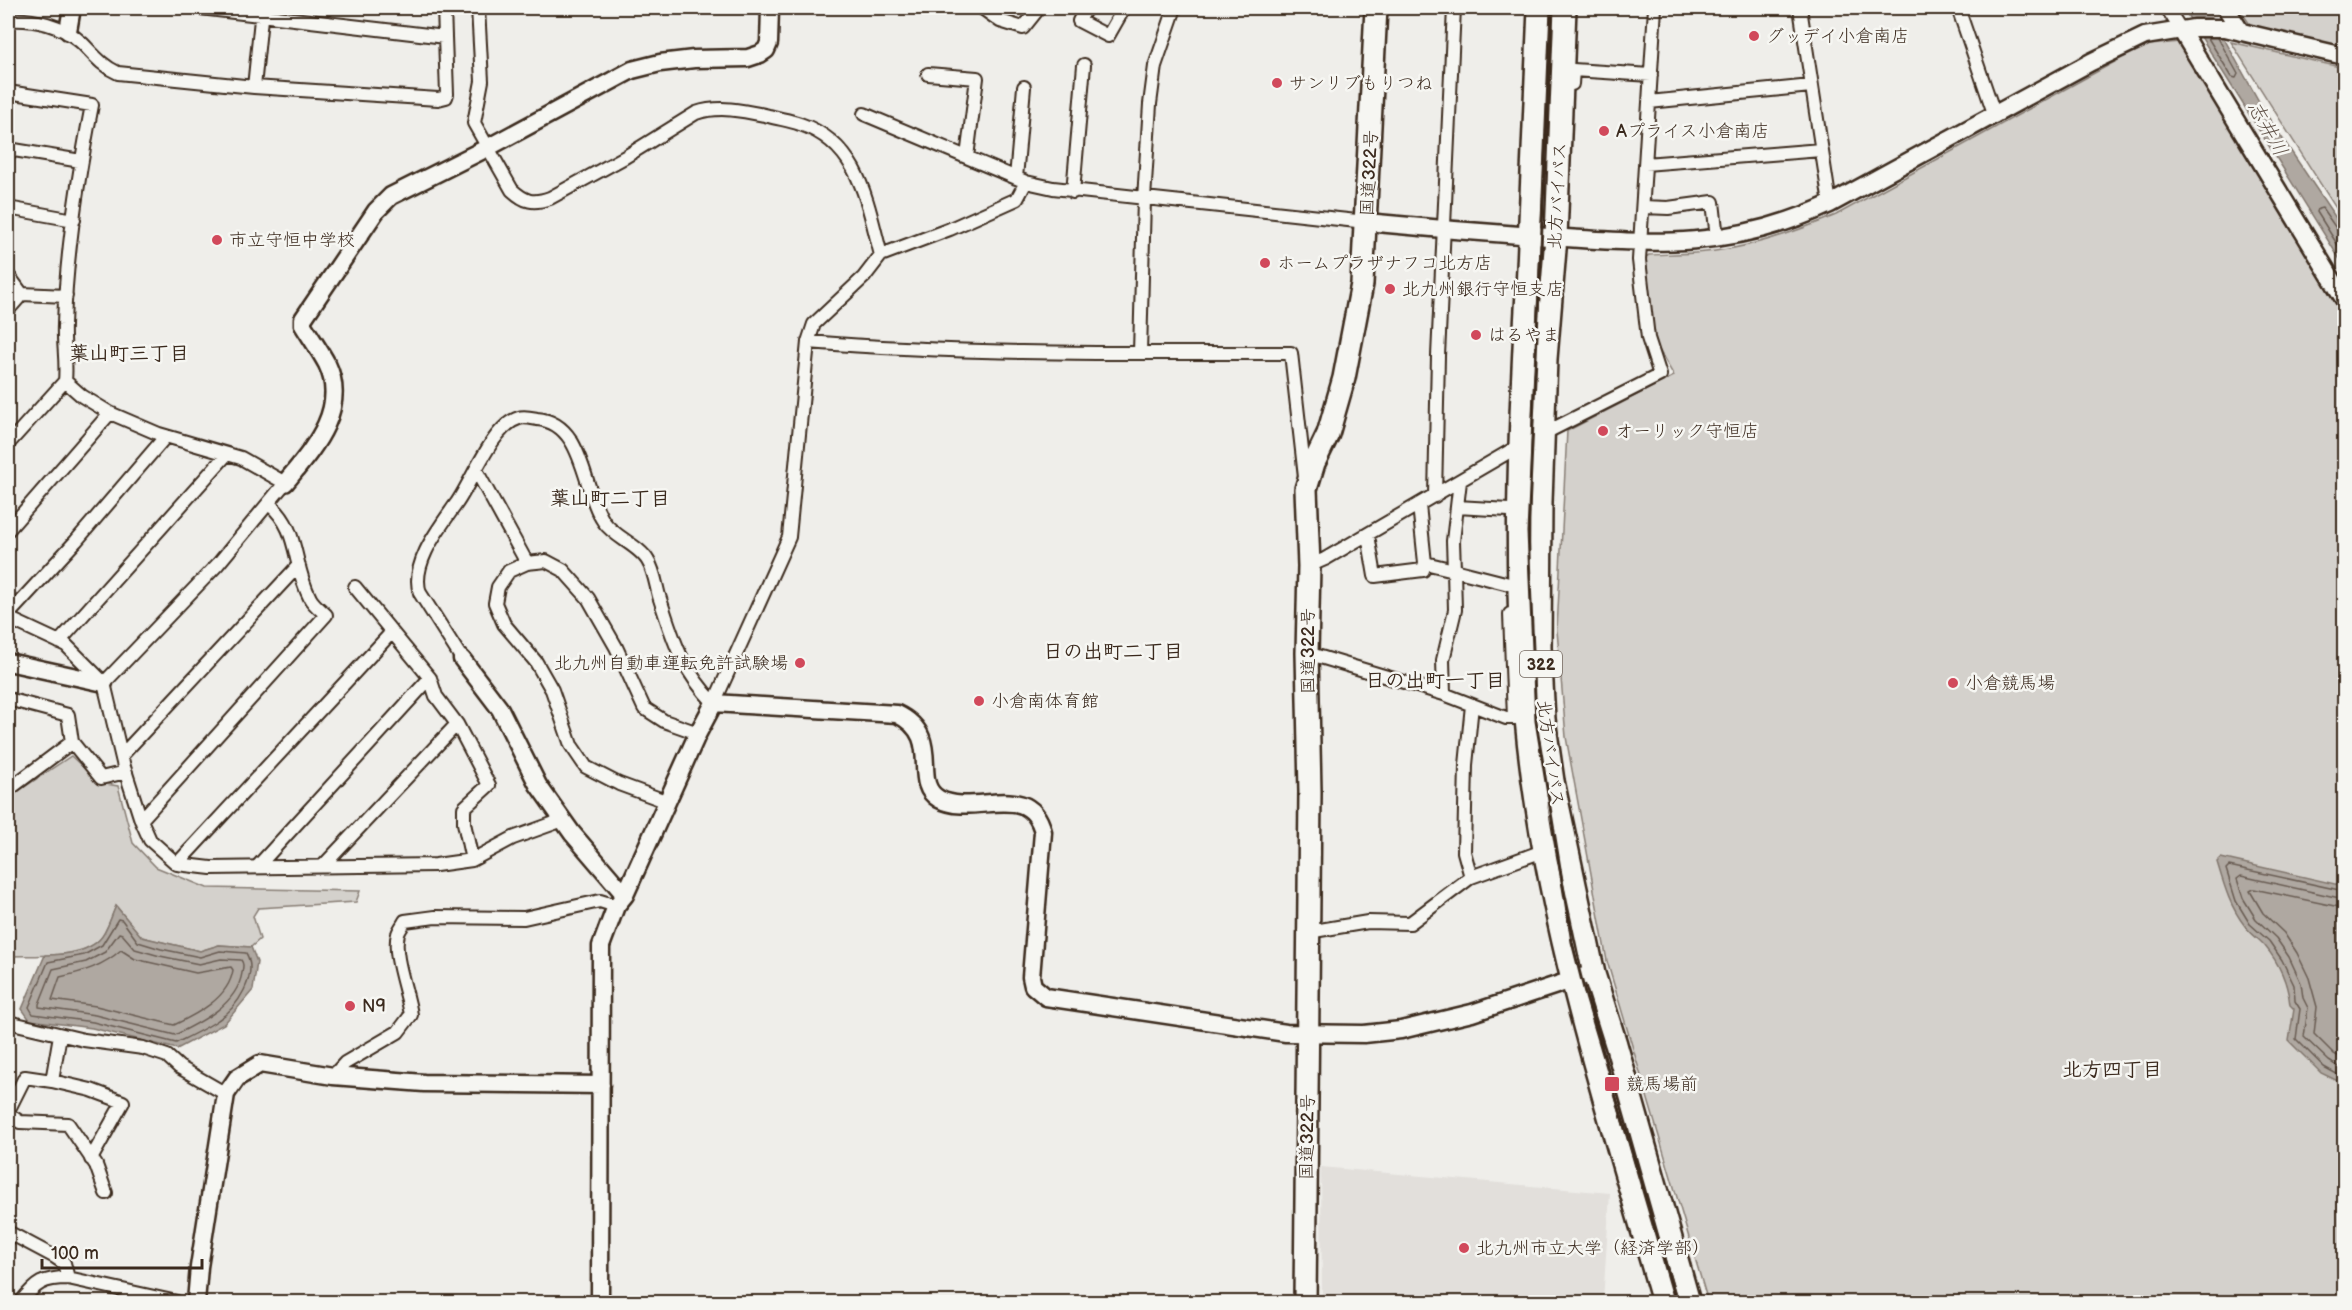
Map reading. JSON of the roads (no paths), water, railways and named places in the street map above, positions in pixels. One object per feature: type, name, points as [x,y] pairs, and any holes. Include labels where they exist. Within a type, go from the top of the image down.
[{"type":"highway","name":"国道322号","points":[[1305,1302],[1310,792],[1306,653],[1309,566],[1306,489],[1314,463],[1328,434],[1353,340],[1362,284],[1376,8]]},
{"type":"highway","name":"北方バイパス","points":[[1539,8],[1529,236],[1515,448],[1528,719],[1543,851],[1571,980],[1663,1302]]},
{"type":"highway","name":"北方バイパス","points":[[1565,8],[1556,237],[1546,359],[1539,574],[1540,647],[1528,719],[1553,781],[1593,974],[1616,1044],[1689,1302]]},
{"type":"street","points":[[68,31],[72,8]]},
{"type":"street","points":[[200,8],[262,11],[445,37]]},
{"type":"street","points":[[8,20],[19,19],[68,31],[104,65],[118,73],[254,87],[443,99],[447,94],[444,8]]},
{"type":"street","points":[[478,8],[482,81],[474,123],[512,190],[529,202],[538,203],[550,198],[625,158],[696,113],[725,109],[801,124],[820,134],[837,147],[855,169],[862,183],[881,255]]},
{"type":"street","points":[[104,683],[218,564],[269,504],[322,434],[332,410],[333,390],[328,366],[303,325],[305,315],[376,211],[391,196],[487,148],[632,70],[660,63],[694,59],[748,58],[760,54],[770,43],[770,8]]},
{"type":"street","points":[[982,8],[1000,21],[1023,28],[1039,8]]},
{"type":"street","points":[[1086,8],[1079,21],[1108,36],[1124,8]]},
{"type":"street","points":[[1140,353],[1143,199],[1150,104],[1155,66],[1175,8]]},
{"type":"street","points":[[1435,496],[1454,8]]},
{"type":"street","points":[[1309,566],[1435,496],[1515,448],[1660,375],[1648,338],[1639,260],[1655,8]]},
{"type":"street","points":[[1800,8],[1830,204]]},
{"type":"street","points":[[1958,8],[1995,116]]},
{"type":"street","points":[[2167,8],[2187,29],[2344,299]]},
{"type":"street","points":[[2226,8],[2233,30]]},
{"type":"street","points":[[254,87],[262,11]]},
{"type":"street","points":[[864,114],[1021,180],[1073,192],[1095,192],[1444,230],[1640,243],[1688,242],[1765,229],[1803,217],[1995,116],[2091,62],[2145,36],[2187,29],[2233,30],[2344,56]]},
{"type":"street","points":[[1073,192],[1084,65]]},
{"type":"street","points":[[1559,177],[1568,172],[1573,70],[1651,75]]},
{"type":"street","points":[[928,74],[977,78],[967,157]]},
{"type":"street","points":[[1649,102],[1811,86]]},
{"type":"street","points":[[600,1302],[601,946],[789,537],[808,342],[814,324],[864,277],[881,255],[950,229],[1017,199],[1021,180],[1024,87]]},
{"type":"street","points":[[8,92],[92,105],[81,161],[66,296],[65,381],[8,444]]},
{"type":"street","points":[[8,150],[81,161]]},
{"type":"street","points":[[1645,164],[1821,150]]},
{"type":"street","points":[[1643,207],[1668,208],[1713,202],[1716,238]]},
{"type":"street","points":[[8,208],[74,220]]},
{"type":"street","points":[[8,275],[22,294]]},
{"type":"street","points":[[22,294],[66,296]]},
{"type":"street","points":[[8,310],[22,294]]},
{"type":"street","points":[[808,342],[885,348],[1140,353],[1291,353],[1306,489]]},
{"type":"street","points":[[65,381],[82,396],[110,413],[166,436],[249,461],[285,483]]},
{"type":"street","points":[[8,530],[110,413]]},
{"type":"street","points":[[621,900],[538,785],[500,709],[462,658],[425,602],[416,581],[420,564],[438,529],[463,494],[502,429],[520,417],[549,420],[567,432],[579,455],[592,500],[605,524],[648,560],[679,655],[696,684],[714,703],[897,714],[910,720],[925,746],[925,774],[930,789],[937,798],[951,804],[1021,804],[1032,809],[1039,818],[1042,832],[1031,977],[1033,986],[1046,997],[1286,1033],[1364,1034],[1401,1030],[1472,1013],[1593,974]]},
{"type":"street","points":[[166,436],[8,616],[66,645],[104,683],[126,772],[141,820],[150,840],[177,864],[211,868],[436,865],[472,860],[513,838],[563,820]]},
{"type":"street","points":[[1306,653],[1444,694],[1506,718],[1528,719],[1509,584],[1509,510],[1515,448]]},
{"type":"street","points":[[59,642],[227,454]]},
{"type":"street","points":[[476,470],[527,563]]},
{"type":"street","points":[[1444,694],[1443,660],[1455,610],[1453,541],[1460,481]]},
{"type":"street","points":[[141,820],[326,615],[310,600],[298,566],[289,527],[280,513],[269,504]]},
{"type":"street","points":[[1368,534],[1375,576],[1423,570],[1425,563],[1419,505]]},
{"type":"street","points":[[1457,507],[1509,510]]},
{"type":"street","points":[[668,802],[619,784],[586,767],[572,745],[552,690],[536,662],[504,624],[495,603],[498,587],[509,571],[527,563],[546,561],[564,570],[588,598],[616,647],[644,708],[664,721],[698,733]]},
{"type":"street","points":[[1425,563],[1509,584]]},
{"type":"street","points":[[122,755],[298,566]]},
{"type":"street","points":[[355,587],[430,678],[436,696],[457,724],[489,785],[464,808],[464,823],[472,860]]},
{"type":"street","points":[[177,864],[392,632]]},
{"type":"street","points":[[8,662],[104,683]]},
{"type":"street","points":[[257,867],[430,678]]},
{"type":"street","points":[[8,699],[68,715],[72,742],[101,778],[126,772]]},
{"type":"street","points":[[1471,877],[1464,852],[1466,765],[1472,705]]},
{"type":"street","points":[[323,866],[457,724]]},
{"type":"street","points":[[8,790],[72,742]]},
{"type":"street","points":[[1308,932],[1368,922],[1410,923],[1471,877],[1543,851]]},
{"type":"street","points":[[333,1076],[345,1063],[398,1032],[411,1015],[398,957],[398,935],[405,921],[435,917],[524,918],[600,901],[621,900]]},
{"type":"street","points":[[8,1022],[60,1035],[143,1048],[167,1056],[179,1067],[226,1094]]},
{"type":"street","points":[[52,1081],[60,1035]]},
{"type":"street","points":[[196,1302],[199,1267],[226,1094],[237,1078],[260,1064],[333,1076],[424,1083],[601,1084]]},
{"type":"street","points":[[91,1159],[123,1102],[91,1090],[25,1077],[8,1113],[20,1122],[68,1124],[91,1159],[106,1193]]},
{"type":"street","points":[[8,1232],[64,1263],[68,1278]]},
{"type":"street","points":[[21,1302],[33,1288],[44,1281],[68,1278],[177,1302]]},
{"type":"water","name":"志井川","points":[[2183,8],[2207,8],[2266,114],[2344,230],[2344,266]]},
{"type":"water","points":[[2221,858],[2344,886],[2344,1084],[2321,1073],[2289,1041],[2294,1009],[2290,1005],[2285,982],[2279,967],[2263,943],[2247,929],[2235,911],[2217,862]]},
{"type":"water","points":[[116,906],[142,937],[200,951],[219,945],[251,947],[257,962],[253,990],[224,1024],[177,1049],[92,1028],[30,1020],[22,1009],[45,955],[73,952],[94,944],[104,933]]},
{"type":"railway","points":[[1552,8],[1528,532],[1536,721],[1572,942],[1586,997],[1677,1302]]},
{"type":"place","name":"グッデイ小倉南店","points":[[1754,36]]},
{"type":"place","name":"サンリブもりつね","points":[[1277,83]]},
{"type":"place","name":"Aプライス小倉南店","points":[[1604,131]]},
{"type":"place","name":"市立守恒中学校","points":[[217,240]]},
{"type":"place","name":"ホームプラザナフコ北方店","points":[[1265,263]]},
{"type":"place","name":"北九州銀行守恒支店","points":[[1390,289]]},
{"type":"place","name":"はるやま","points":[[1476,335]]},
{"type":"place","name":"オーリック守恒店","points":[[1603,431]]},
{"type":"place","name":"北九州自動車運転免許試験場","points":[[800,663]]},
{"type":"place","name":"小倉競馬場","points":[[1953,683]]},
{"type":"place","name":"小倉南体育館","points":[[979,701]]},
{"type":"place","name":"N9","points":[[350,1006]]},
{"type":"place","name":"競馬場前","points":[[1612,1084]]},
{"type":"place","name":"北九州市立大学（経済学部）","points":[[1464,1248]]},
{"type":"district","name":"葉山町三丁目","points":[[129,353]]},
{"type":"district","name":"葉山町二丁目","points":[[610,498]]},
{"type":"district","name":"日の出町二丁目","points":[[1113,651]]},
{"type":"district","name":"日の出町一丁目","points":[[1435,680]]},
{"type":"district","name":"北方四丁目","points":[[2112,1069]]}]
